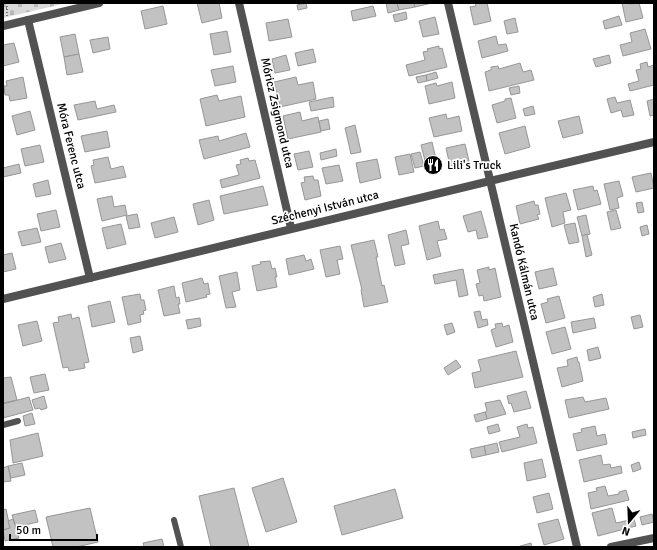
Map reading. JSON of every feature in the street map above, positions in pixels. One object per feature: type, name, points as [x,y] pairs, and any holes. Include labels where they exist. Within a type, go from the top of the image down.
[{"type":"street","points":[[3,26],[99,3]]},
{"type":"street","name":"Móricz Zsigmond utca","points":[[239,3],[292,228]]},
{"type":"street","name":"Kandó Kálmán utca","points":[[448,3],[578,547]]},
{"type":"street","name":"Móra Ferenc utca","points":[[28,20],[90,278]]},
{"type":"street","name":"Széchenyi István utca","points":[[3,299],[490,180],[654,142]]},
{"type":"street","points":[[611,547],[654,538]]},
{"type":"lane","points":[[3,425],[18,421]]},
{"type":"lane","points":[[174,520],[181,547]]},
{"type":"path","points":[[3,9],[7,8],[7,3]]},
{"type":"green space","points":[[3,3],[67,3],[3,18]]},
{"type":"building","points":[[197,3],[219,3],[222,18],[202,23]]},
{"type":"building","points":[[306,3],[307,8],[298,10],[297,5]]},
{"type":"building","points":[[386,3],[397,3],[399,10],[388,13]]},
{"type":"building","points":[[397,3],[414,3],[415,7],[399,10]]},
{"type":"building","points":[[414,3],[432,3],[415,7]]},
{"type":"building","points":[[475,3],[487,3],[491,21],[474,25],[470,7],[476,6]]},
{"type":"building","points":[[622,3],[639,3],[643,18],[626,22]]},
{"type":"building","points":[[163,6],[167,24],[145,29],[141,11]]},
{"type":"building","points":[[373,6],[376,16],[353,21],[351,11]]},
{"type":"building","points":[[406,12],[407,19],[395,22],[393,15]]},
{"type":"building","points":[[619,16],[622,25],[605,29],[603,21]]},
{"type":"building","points":[[435,17],[439,34],[423,37],[419,21]]},
{"type":"building","points":[[515,18],[518,32],[507,34],[504,21]]},
{"type":"building","points":[[288,19],[292,37],[269,41],[266,23]]},
{"type":"building","points":[[645,29],[651,49],[623,56],[620,45],[632,42],[630,33]]},
{"type":"building","points":[[227,31],[231,52],[214,55],[210,34]]},
{"type":"building","points":[[75,34],[79,54],[64,57],[60,37]]},
{"type":"building","points":[[496,36],[498,45],[506,44],[508,51],[482,58],[478,41]]},
{"type":"building","points":[[108,37],[110,49],[93,53],[90,40]]},
{"type":"building","points":[[14,43],[19,62],[3,66],[3,45]]},
{"type":"building","points":[[439,46],[439,49],[442,48],[447,67],[409,76],[406,65],[425,60],[423,52],[428,51],[427,49]]},
{"type":"building","points":[[313,49],[316,62],[298,66],[295,53]]},
{"type":"building","points":[[79,54],[83,72],[67,75],[64,57]]},
{"type":"building","points":[[286,55],[290,70],[275,73],[272,59]]},
{"type":"building","points":[[609,55],[611,63],[596,67],[593,59]]},
{"type":"building","points":[[647,62],[648,67],[654,65],[654,85],[630,91],[628,84],[639,81],[636,70],[641,69],[640,64]]},
{"type":"building","points":[[520,63],[523,72],[531,70],[534,80],[489,91],[485,72],[491,70],[491,67],[498,66],[499,69]]},
{"type":"building","points":[[233,66],[236,82],[215,86],[211,70]]},
{"type":"building","points":[[436,72],[438,78],[427,81],[426,75]]},
{"type":"building","points":[[426,75],[427,81],[418,83],[416,77]]},
{"type":"building","points":[[23,77],[27,98],[10,101],[9,95],[5,95],[4,86],[7,86],[6,81]]},
{"type":"building","points":[[296,77],[298,85],[313,82],[316,99],[280,107],[274,82]]},
{"type":"building","points":[[452,82],[455,98],[429,104],[425,86],[436,83],[437,86]]},
{"type":"building","points":[[519,86],[520,93],[511,95],[509,88]]},
{"type":"building","points":[[217,95],[219,101],[241,96],[245,117],[206,126],[200,99]]},
{"type":"building","points":[[333,97],[334,107],[311,111],[309,102]]},
{"type":"building","points":[[615,97],[617,103],[630,100],[634,115],[623,117],[621,110],[611,113],[607,99]]},
{"type":"building","points":[[511,98],[516,118],[497,123],[492,105]]},
{"type":"building","points":[[654,99],[654,115],[650,116],[647,101]]},
{"type":"building","points":[[95,101],[97,109],[114,105],[116,112],[78,120],[74,105]]},
{"type":"building","points":[[533,106],[535,114],[525,116],[523,109]]},
{"type":"building","points":[[30,111],[35,130],[17,135],[12,116]]},
{"type":"building","points":[[300,112],[302,121],[318,117],[321,132],[288,139],[283,116]]},
{"type":"building","points":[[446,114],[447,119],[459,116],[462,131],[434,137],[429,118]]},
{"type":"building","points":[[579,116],[583,133],[563,138],[558,121]]},
{"type":"building","points":[[328,119],[330,129],[321,131],[319,121]]},
{"type":"building","points":[[355,125],[361,152],[351,154],[345,128]]},
{"type":"building","points":[[525,126],[530,147],[505,154],[499,133]]},
{"type":"building","points":[[107,131],[110,147],[85,152],[81,136]]},
{"type":"building","points":[[246,133],[250,147],[204,159],[199,140],[218,136],[219,141]]},
{"type":"building","points":[[432,142],[436,159],[425,161],[421,145]]},
{"type":"building","points":[[465,144],[469,161],[450,166],[446,148]]},
{"type":"building","points":[[40,145],[44,162],[25,166],[21,149]]},
{"type":"building","points":[[336,149],[337,156],[321,160],[320,153]]},
{"type":"building","points":[[309,151],[313,167],[298,170],[294,154]]},
{"type":"building","points":[[420,152],[424,166],[415,168],[411,154]]},
{"type":"building","points":[[410,154],[414,172],[399,175],[395,157]]},
{"type":"building","points":[[108,157],[111,169],[123,166],[126,177],[95,183],[91,166],[94,165],[93,160]]},
{"type":"building","points":[[248,158],[249,161],[255,160],[260,178],[222,188],[220,180],[239,175],[236,165],[241,164],[240,160]]},
{"type":"building","points":[[377,159],[381,178],[360,183],[356,163]]},
{"type":"building","points":[[19,164],[21,173],[3,177],[3,168]]},
{"type":"building","points":[[339,165],[343,181],[326,184],[322,168]]},
{"type":"building","points":[[651,173],[654,188],[636,192],[632,177]]},
{"type":"building","points":[[313,176],[314,180],[318,180],[321,196],[305,200],[301,183],[305,182],[304,177]]},
{"type":"building","points":[[48,180],[51,194],[36,197],[33,184]]},
{"type":"building","points":[[619,181],[623,196],[617,198],[619,208],[610,210],[604,184]]},
{"type":"building","points":[[263,186],[268,205],[224,214],[220,196]]},
{"type":"building","points":[[593,186],[594,191],[597,190],[601,204],[578,210],[573,190]]},
{"type":"building","points":[[566,193],[571,210],[563,212],[565,223],[552,227],[545,198]]},
{"type":"building","points":[[112,196],[114,207],[125,205],[127,215],[102,221],[97,199]]},
{"type":"building","points":[[209,200],[214,220],[198,225],[193,204]]},
{"type":"building","points":[[534,201],[535,205],[538,205],[540,214],[537,215],[539,219],[520,224],[516,206]]},
{"type":"building","points":[[642,202],[644,212],[638,213],[636,203]]},
{"type":"building","points":[[56,210],[60,227],[41,231],[37,214]]},
{"type":"building","points":[[616,210],[621,228],[611,230],[607,212]]},
{"type":"building","points":[[481,211],[488,237],[478,239],[476,230],[468,232],[463,216]]},
{"type":"building","points":[[137,214],[140,227],[129,229],[126,216]]},
{"type":"building","points":[[586,215],[590,234],[582,236],[577,217]]},
{"type":"building","points":[[174,217],[178,232],[155,238],[151,223]]},
{"type":"building","points":[[438,221],[440,230],[444,229],[447,239],[437,241],[441,256],[427,260],[419,226]]},
{"type":"building","points":[[575,223],[579,242],[569,244],[564,225]]},
{"type":"building","points":[[121,224],[126,244],[107,249],[102,228]]},
{"type":"building","points":[[647,225],[649,234],[642,236],[640,227]]},
{"type":"building","points":[[37,228],[41,242],[22,246],[18,232]]},
{"type":"building","points":[[406,230],[409,244],[401,246],[405,264],[395,266],[388,235]]},
{"type":"building","points":[[587,234],[592,255],[586,257],[582,236]]},
{"type":"building","points":[[374,240],[382,286],[384,285],[388,302],[364,307],[362,290],[351,245]]},
{"type":"building","points":[[61,243],[66,259],[49,263],[45,247]]},
{"type":"building","points":[[340,246],[343,259],[337,260],[340,274],[326,277],[320,250]]},
{"type":"building","points":[[12,253],[16,269],[3,272],[3,255]]},
{"type":"building","points":[[304,255],[306,261],[311,259],[314,269],[289,275],[286,259]]},
{"type":"building","points":[[270,261],[272,269],[275,268],[277,287],[257,291],[252,266],[261,264],[260,262]]},
{"type":"building","points":[[489,267],[489,270],[495,268],[501,297],[484,301],[483,295],[479,296],[476,284],[480,283],[477,270]]},
{"type":"building","points":[[553,268],[557,285],[539,289],[535,272]]},
{"type":"building","points":[[463,269],[468,295],[459,297],[456,280],[435,284],[433,275]]},
{"type":"building","points":[[237,272],[240,290],[232,292],[236,307],[226,308],[219,276]]},
{"type":"building","points":[[202,278],[204,284],[208,283],[210,294],[206,295],[207,297],[186,302],[182,283]]},
{"type":"building","points":[[174,286],[176,298],[179,297],[180,304],[178,304],[180,313],[164,316],[158,290]]},
{"type":"building","points":[[140,294],[141,300],[144,300],[146,310],[143,311],[144,314],[140,315],[141,322],[128,325],[122,297]]},
{"type":"building","points":[[602,294],[604,305],[595,307],[593,297]]},
{"type":"building","points":[[559,296],[565,318],[546,323],[541,304],[548,302],[547,299]]},
{"type":"building","points":[[110,301],[115,322],[92,327],[88,306]]},
{"type":"building","points":[[480,311],[482,320],[487,319],[488,325],[478,328],[474,312]]},
{"type":"building","points":[[71,314],[72,319],[79,317],[89,362],[84,363],[85,368],[69,371],[68,367],[63,368],[53,323],[59,322],[58,317]]},
{"type":"building","points":[[640,315],[643,327],[634,329],[631,317]]},
{"type":"building","points":[[200,318],[201,326],[188,329],[186,320]]},
{"type":"building","points":[[594,318],[596,328],[573,333],[571,322]]},
{"type":"building","points":[[37,321],[42,341],[23,346],[18,325]]},
{"type":"building","points":[[452,323],[455,332],[447,335],[444,325]]},
{"type":"building","points":[[502,323],[503,327],[509,325],[513,342],[496,347],[491,330],[496,328],[495,324]]},
{"type":"building","points":[[565,327],[571,349],[552,354],[546,332]]},
{"type":"building","points":[[140,336],[143,350],[133,353],[130,338]]},
{"type":"building","points":[[598,347],[601,358],[589,361],[587,350]]},
{"type":"building","points":[[516,351],[523,377],[475,388],[472,373],[481,371],[478,360]]},
{"type":"building","points":[[577,357],[583,381],[562,387],[557,368],[568,366],[567,360]]},
{"type":"building","points":[[456,360],[461,367],[448,375],[444,368]]},
{"type":"building","points":[[45,374],[49,390],[34,393],[30,377]]},
{"type":"building","points":[[11,377],[17,400],[3,403],[3,378]]},
{"type":"building","points":[[526,391],[531,408],[514,412],[511,403],[509,404],[507,396]]},
{"type":"building","points":[[44,396],[47,408],[41,410],[40,408],[35,409],[32,400]]},
{"type":"building","points":[[29,397],[33,410],[3,418],[3,404]]},
{"type":"building","points":[[583,397],[585,402],[606,398],[609,409],[569,418],[565,400]]},
{"type":"building","points":[[500,400],[506,414],[487,419],[485,403]]},
{"type":"building","points":[[485,412],[487,419],[476,422],[474,415]]},
{"type":"building","points":[[32,413],[35,424],[25,426],[23,416]]},
{"type":"building","points":[[498,424],[500,431],[489,434],[487,427]]},
{"type":"building","points":[[527,424],[528,428],[533,427],[537,443],[502,452],[499,442],[520,437],[517,427]]},
{"type":"building","points":[[595,426],[597,436],[605,434],[607,444],[577,451],[573,434],[582,432],[581,429]]},
{"type":"building","points":[[645,429],[646,435],[633,438],[632,432]]},
{"type":"building","points":[[38,433],[43,456],[13,463],[10,440]]},
{"type":"building","points":[[497,443],[499,452],[486,455],[484,446]]},
{"type":"building","points":[[484,446],[486,455],[472,458],[470,449]]},
{"type":"building","points":[[601,455],[603,465],[610,464],[611,468],[621,466],[622,473],[584,482],[579,460]]},
{"type":"building","points":[[542,459],[546,477],[527,481],[524,463]]},
{"type":"building","points":[[639,462],[641,469],[633,472],[631,465]]},
{"type":"building","points":[[22,463],[25,475],[11,478],[8,466]]},
{"type":"building","points":[[8,466],[11,481],[3,482],[3,468]]},
{"type":"building","points":[[283,478],[297,522],[266,532],[252,488]]},
{"type":"building","points":[[605,486],[608,496],[619,494],[619,492],[626,490],[629,500],[591,509],[588,493],[597,491],[596,488]]},
{"type":"building","points":[[234,488],[249,547],[211,547],[199,496]]},
{"type":"building","points":[[395,489],[403,518],[342,535],[334,506]]},
{"type":"building","points":[[549,493],[553,509],[537,513],[533,497]]},
{"type":"building","points":[[90,508],[98,542],[76,547],[53,547],[46,517]]},
{"type":"building","points":[[612,508],[616,523],[634,519],[636,526],[598,536],[592,513]]},
{"type":"building","points":[[6,509],[10,528],[3,530],[3,510]]},
{"type":"building","points":[[35,510],[38,522],[16,527],[12,515]]},
{"type":"building","points":[[652,514],[654,522],[642,525],[640,517]]},
{"type":"building","points":[[13,519],[19,538],[5,541],[3,530],[10,528],[8,521]]},
{"type":"building","points":[[558,519],[564,539],[544,545],[538,524]]},
{"type":"building","points":[[162,539],[164,547],[144,547],[143,543]]},
{"type":"building","points":[[531,543],[532,547],[517,547]]},
{"type":"place","name":"Lili's Truck","points":[[433,165]]}]
